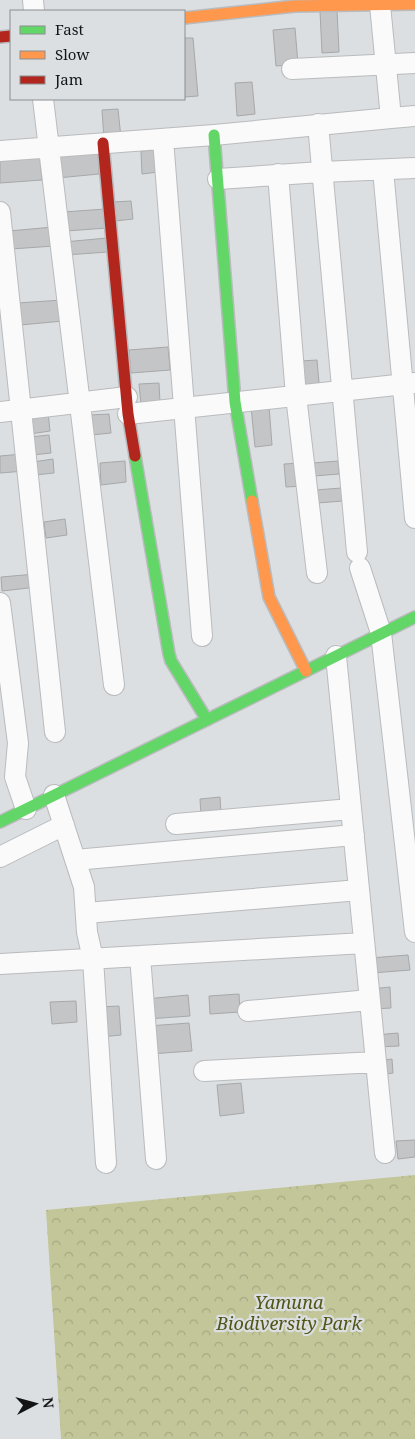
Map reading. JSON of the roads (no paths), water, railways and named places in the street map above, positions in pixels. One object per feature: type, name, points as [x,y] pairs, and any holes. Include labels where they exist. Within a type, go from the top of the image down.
[{"type":"street","points":[[185,18],[295,3],[415,4]]},
{"type":"street","points":[[380,5],[391,118]]},
{"type":"street","points":[[292,69],[415,63]]},
{"type":"street","points":[[44,100],[114,685]]},
{"type":"street","points":[[0,152],[214,135],[415,116]]},
{"type":"street","points":[[318,124],[358,560],[381,634],[415,932]]},
{"type":"street","points":[[214,135],[235,402],[270,601],[306,671]]},
{"type":"street","points":[[163,139],[202,636]]},
{"type":"street","points":[[103,143],[128,405],[170,657],[207,720]]},
{"type":"street","points":[[218,179],[278,174],[415,168]]},
{"type":"street","points":[[383,170],[409,384],[415,518]]},
{"type":"street","points":[[278,174],[296,396],[316,573]]},
{"type":"street","points":[[0,212],[55,732]]},
{"type":"street","points":[[0,412],[80,402],[184,408],[409,384]]},
{"type":"street","points":[[0,603],[18,744],[15,777],[26,809]]},
{"type":"street","points":[[0,822],[415,617]]},
{"type":"street","points":[[336,656],[385,1153]]},
{"type":"street","points":[[54,795],[84,887],[87,932],[92,959],[106,1163]]},
{"type":"street","points":[[176,824],[351,809]]},
{"type":"street","points":[[0,857],[64,825]]},
{"type":"street","points":[[75,860],[354,835]]},
{"type":"street","points":[[86,913],[359,890]]},
{"type":"street","points":[[0,964],[364,943]]},
{"type":"street","points":[[140,956],[156,1159]]},
{"type":"street","points":[[248,1011],[370,1000]]},
{"type":"street","points":[[204,1071],[376,1062]]},
{"type":"park label","name":"Yamuna Biodiversity Park","points":[[289,1314]]}]
